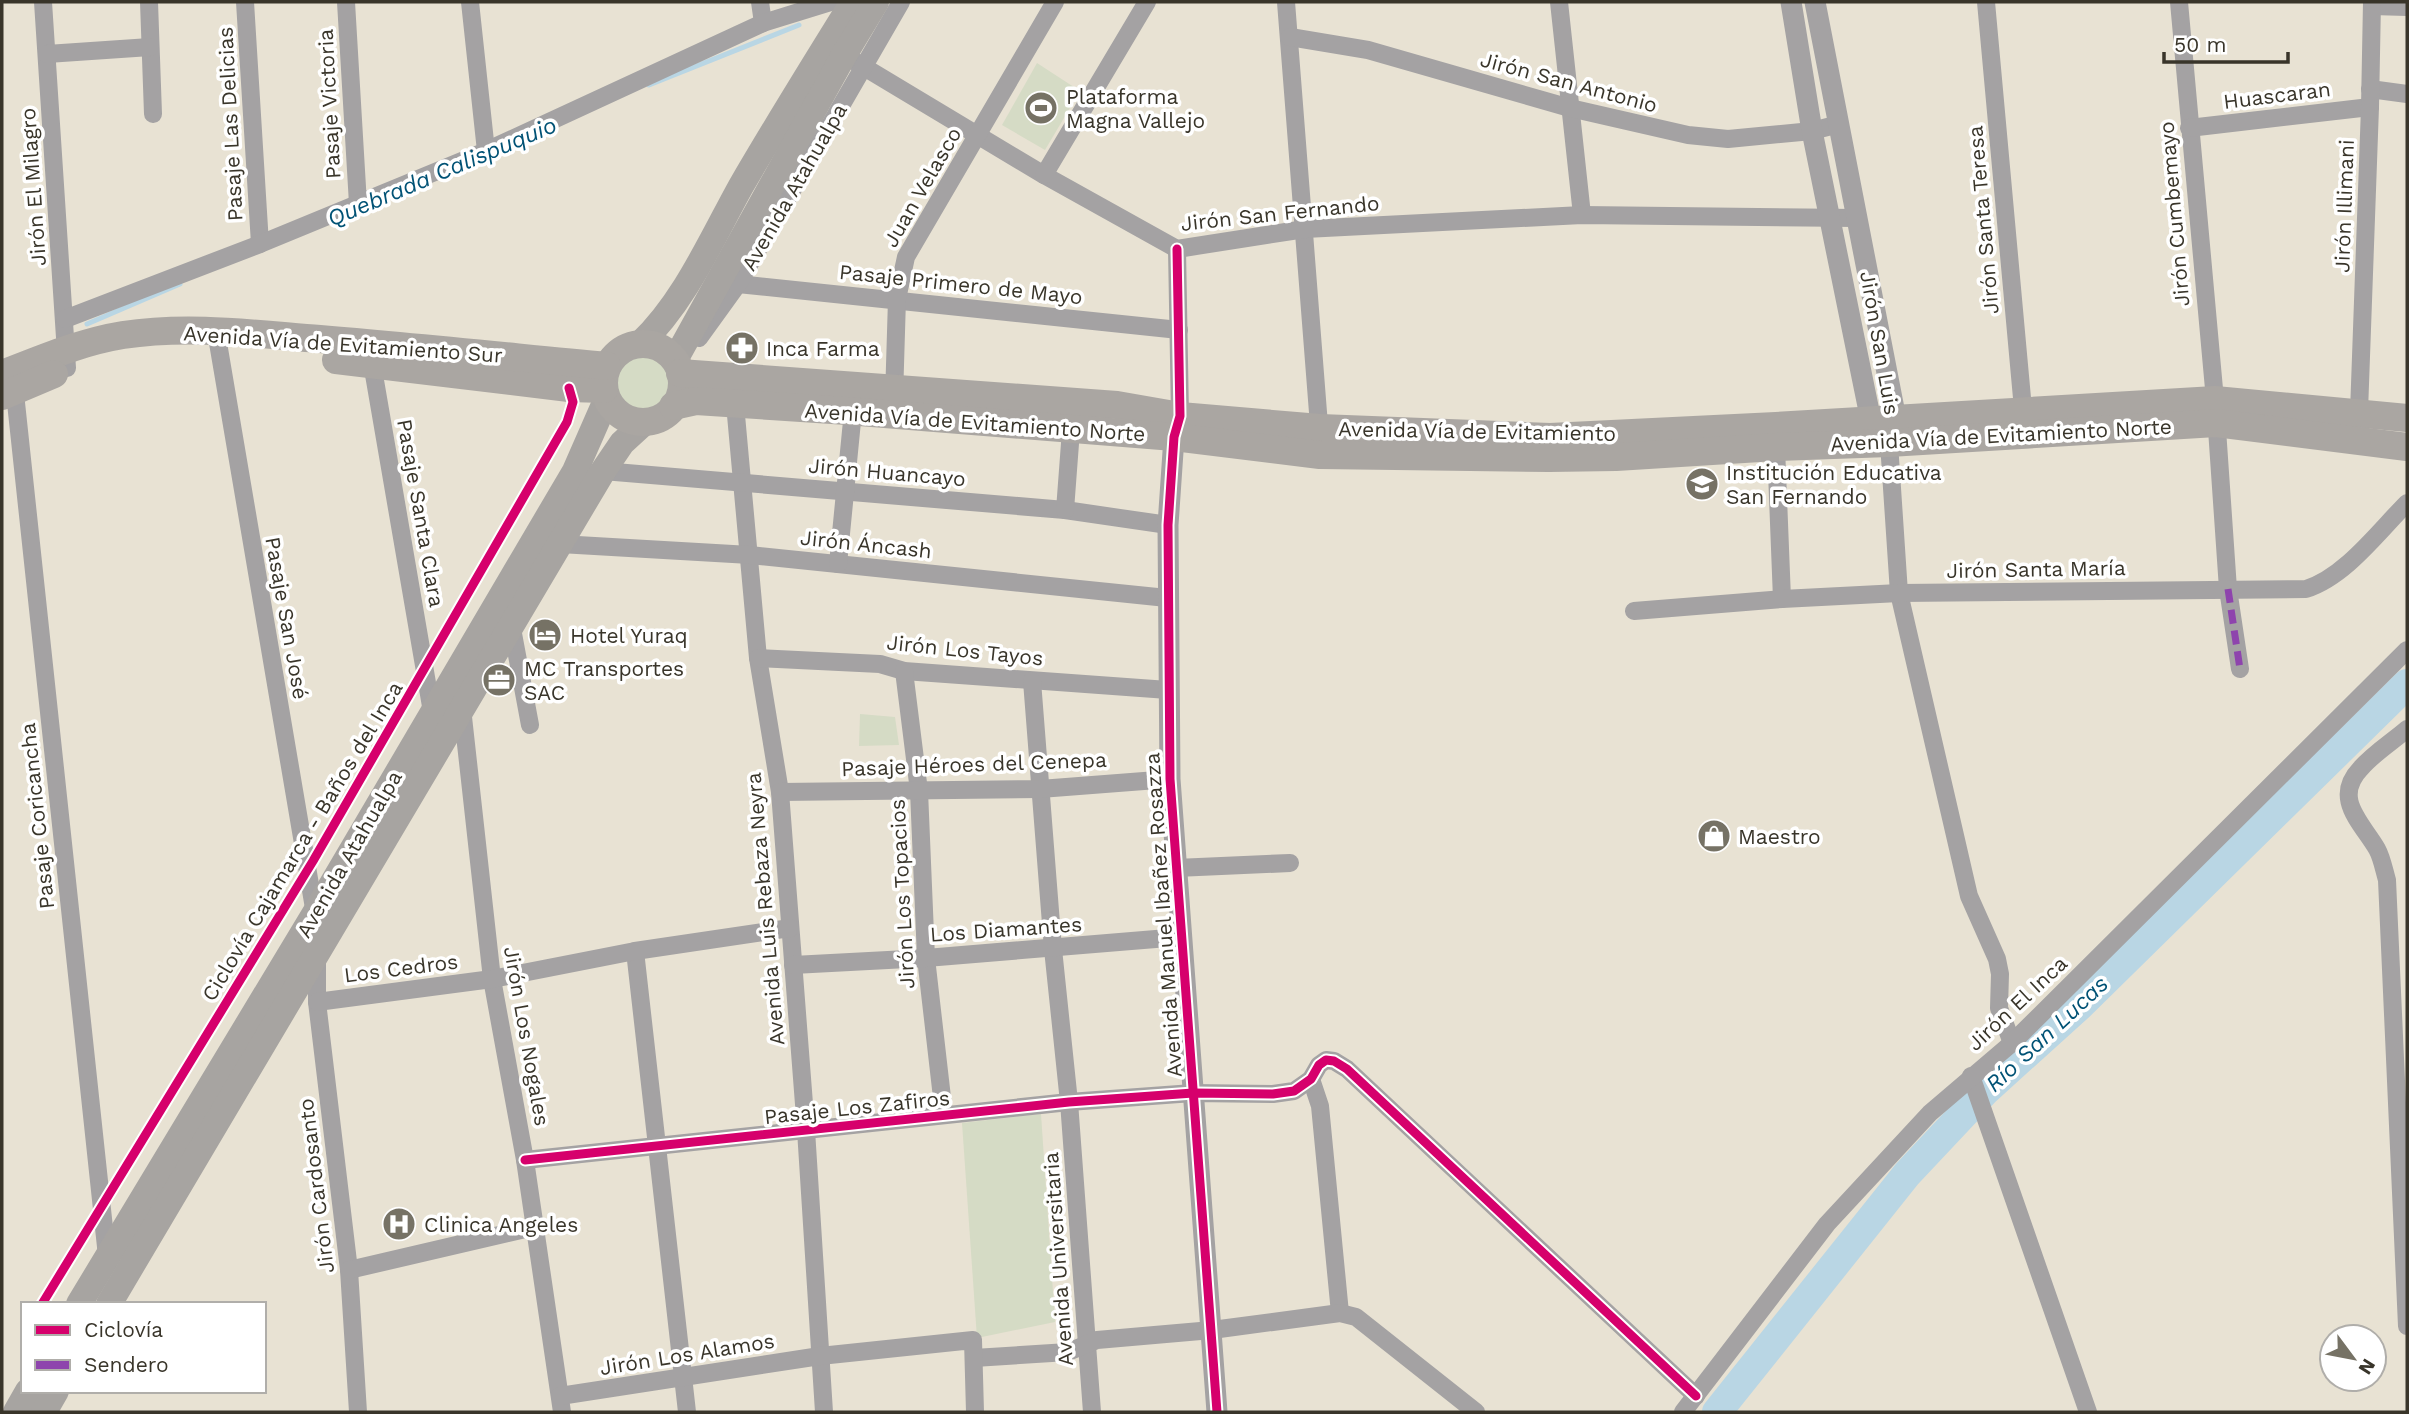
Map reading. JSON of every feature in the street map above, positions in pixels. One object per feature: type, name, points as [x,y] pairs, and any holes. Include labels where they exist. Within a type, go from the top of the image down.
[{"type":"highway","name":"Avenida Vía de Evitamiento Sur","points":[[7,383],[124,335],[161,331],[372,363],[569,388],[617,369]]},
{"type":"highway","name":"Avenida Vía de Evitamiento Sur","points":[[217,340],[617,369]]},
{"type":"highway","points":[[678,367],[680,394],[673,406],[657,419],[634,421],[613,408],[617,369],[656,346],[678,367],[893,401],[1117,405],[1177,426]]},
{"type":"highway","name":"Avenida Vía de Evitamiento Norte","points":[[673,406],[696,401],[853,411],[893,401],[1071,430],[1177,426],[1320,441],[1549,458],[1615,446],[1776,447],[1885,428]]},
{"type":"highway","name":"Avenida Vía de Evitamiento","points":[[1615,446],[1885,428],[2025,424],[2216,411],[2359,412]]},
{"type":"highway","points":[[2216,411],[2407,447]]},
{"type":"highway","points":[[2359,412],[2407,418]]},
{"type":"main road","name":"Avenida Atahualpa","points":[[80,1302],[315,914],[579,465],[617,369],[657,327],[676,301],[715,232],[847,51],[853,2]]},
{"type":"main road","name":"Avenida Atahualpa","points":[[678,367],[847,51],[876,2]]},
{"type":"main road","name":"Avenida Atahualpa","points":[[110,1302],[317,956],[511,622],[603,471],[622,443],[646,421]]},
{"type":"main road","points":[[16,1412],[27,1393]]},
{"type":"main road","points":[[44,1412],[55,1393]]},
{"type":"street","name":"Jirón El Milagro","points":[[43,2],[67,358]]},
{"type":"street","points":[[149,2],[153,114]]},
{"type":"street","name":"Pasaje Las Delicias","points":[[246,2],[260,244]]},
{"type":"street","name":"Pasaje Victoria","points":[[346,2],[358,204]]},
{"type":"street","points":[[470,2],[486,151]]},
{"type":"street","points":[[760,2],[762,23]]},
{"type":"street","points":[[65,319],[260,244],[486,151],[762,23],[831,2]]},
{"type":"street","points":[[862,27],[902,2]]},
{"type":"street","name":"Avenida Atahualpa","points":[[678,367],[738,284],[847,51],[902,2]]},
{"type":"street","name":"Juan Velasco","points":[[893,401],[897,299],[906,257],[1055,2]]},
{"type":"street","points":[[1044,174],[1147,2]]},
{"type":"street","points":[[1286,2],[1320,441]]},
{"type":"street","points":[[1559,2],[1582,215]]},
{"type":"street","name":"Jirón San Luis","points":[[1791,2],[1812,131],[1831,218],[1885,428]]},
{"type":"street","name":"Jirón San Luis","points":[[1815,2],[1856,218],[1885,428]]},
{"type":"street","name":"Jirón Santa Teresa","points":[[1986,2],[2025,424]]},
{"type":"street","name":"Jirón Cumbemayo","points":[[2179,2],[2216,411],[2228,589],[2240,669]]},
{"type":"street","points":[[2372,4],[2407,7]]},
{"type":"street","name":"Jirón Illimani","points":[[2359,412],[2372,4]]},
{"type":"street","name":"Jirón San Antonio","points":[[1290,37],[1368,50],[1570,108],[1688,135],[1728,139],[1812,131],[1839,124]]},
{"type":"street","points":[[47,54],[150,47]]},
{"type":"street","name":"Jirón San Fernando","points":[[847,51],[1044,174],[1177,249],[1305,229],[1582,215],[1856,218]]},
{"type":"street","name":"Huascaran","points":[[2189,128],[2407,94]]},
{"type":"street","points":[[1177,249],[1177,426]]},
{"type":"street","name":"Pasaje Primero de Mayo","points":[[738,284],[1179,330]]},
{"type":"street","name":"Pasaje San José","points":[[217,340],[315,914],[317,956]]},
{"type":"street","name":"Pasaje Santa Clara","points":[[372,363],[432,712]]},
{"type":"street","name":"Pasaje Coricancha","points":[[7,383],[107,1256]]},
{"type":"street","name":"Avenida Luis Rebaza Neyra","points":[[735,404],[758,658],[780,792],[824,1412]]},
{"type":"street","points":[[838,564],[853,411]]},
{"type":"street","name":"Avenida Manuel Ibañez Rosazza","points":[[1177,426],[1168,525],[1170,779],[1217,1412]]},
{"type":"street","points":[[1885,428],[1899,593],[1969,896],[1997,959],[2000,974],[1999,1009],[2012,1043]]},
{"type":"street","points":[[1065,510],[1071,430]]},
{"type":"street","points":[[1776,447],[1782,599]]},
{"type":"street","name":"Jirón Huancayo","points":[[603,471],[1065,510],[1168,525]]},
{"type":"street","name":"Jirón Santa María","points":[[1634,611],[1899,593],[2306,589],[2320,584],[2351,560],[2407,503]]},
{"type":"street","name":"Jirón Áncash","points":[[560,544],[750,555],[1167,598]]},
{"type":"street","points":[[511,622],[530,725]]},
{"type":"street","name":"Jirón El Inca","points":[[1684,1412],[1827,1224],[1930,1112],[1973,1080],[2012,1043],[2407,650]]},
{"type":"street","name":"Jirón Los Tayos","points":[[758,658],[880,664],[904,671],[1168,690]]},
{"type":"street","name":"Jirón Los Topacios","points":[[904,671],[919,791],[926,958],[944,1115]]},
{"type":"street","name":"Avenida Universitaria","points":[[1032,681],[1053,949],[1069,1102],[1092,1412]]},
{"type":"street","name":"Jirón Los Nogales","points":[[462,708],[492,979],[525,1160],[561,1404]]},
{"type":"street","points":[[2407,729],[2361,768],[2351,780],[2348,791],[2349,802],[2355,815],[2379,852],[2387,880],[2407,1326]]},
{"type":"street","name":"Pasaje Héroes del Cenepa","points":[[780,792],[1040,789],[1170,779]]},
{"type":"street","points":[[1176,868],[1290,863]]},
{"type":"street","name":"Los Cedros","points":[[317,1002],[492,979],[635,951],[790,928]]},
{"type":"street","name":"Los Diamantes","points":[[793,965],[1053,949],[1180,937]]},
{"type":"street","points":[[635,951],[687,1412]]},
{"type":"street","name":"Jirón Cardosanto","points":[[317,956],[317,1002],[349,1270],[358,1412]]},
{"type":"street","name":"Pasaje Los Zafiros","points":[[525,1160],[1069,1102],[1193,1093],[1273,1094],[1294,1091],[1311,1079],[1319,1065],[1326,1060],[1334,1061],[1346,1069],[1696,1396]]},
{"type":"street","points":[[1311,1079],[1320,1106],[1340,1313],[1356,1317],[1476,1412]]},
{"type":"street","points":[[1973,1080],[2088,1412]]},
{"type":"street","points":[[349,1270],[534,1227]]},
{"type":"street","name":"Jirón Los Alamos","points":[[561,1404],[684,1378],[820,1356],[973,1349],[1068,1352],[1097,1340],[1212,1330],[1340,1313]]},
{"type":"street","points":[[973,1349],[975,1412]]},
{"type":"green space","name":"Plataforma Magna Vallejo","points":[[1037,63],[1080,91],[1045,150],[1002,125]]},
{"type":"green space","points":[[642,353],[653,355],[662,361],[668,370],[668,392],[662,401],[653,407],[642,409],[631,407],[622,401],[616,392],[614,381],[616,370],[622,361],[631,355]]},
{"type":"green space","points":[[860,714],[895,717],[899,745],[859,746]]},
{"type":"green space","points":[[1041,1114],[1055,1322],[977,1338],[962,1123]]},
{"type":"waterway","name":"Quebrada Calispuquio","points":[[649,85],[799,25]]},
{"type":"waterway","name":"Quebrada Calispuquio","points":[[87,324],[180,284]]},
{"type":"waterway","name":"Río San Lucas","points":[[1717,1412],[1907,1174],[1986,1090],[2080,1005],[2407,684]]},
{"type":"marked path","points":[[2228,589],[2240,669]]},
{"type":"cycle path","points":[[1177,249],[1180,416],[1174,437],[1168,525],[1170,779],[1217,1412]]},
{"type":"cycle path","name":"Ciclovía Cajamarca - Baños del Inca","points":[[43,1302],[313,861],[567,422],[573,402],[569,388]]},
{"type":"cycle path","points":[[525,1160],[1069,1102],[1193,1093],[1273,1094],[1294,1091],[1311,1079],[1319,1065],[1326,1060],[1334,1061],[1347,1069],[1696,1396]]},
{"type":"place","name":"Plataforma Magna Vallejo","points":[[1041,108]]},
{"type":"place","name":"Inca Farma","points":[[742,348]]},
{"type":"place","name":"Institución Educativa San Fernando","points":[[1702,484]]},
{"type":"place","name":"Hotel Yuraq","points":[[545,635]]},
{"type":"place","name":"MC Transportes SAC","points":[[499,680]]},
{"type":"place","name":"Maestro","points":[[1714,836]]},
{"type":"place","name":"Clinica Angeles","points":[[399,1224]]}]
